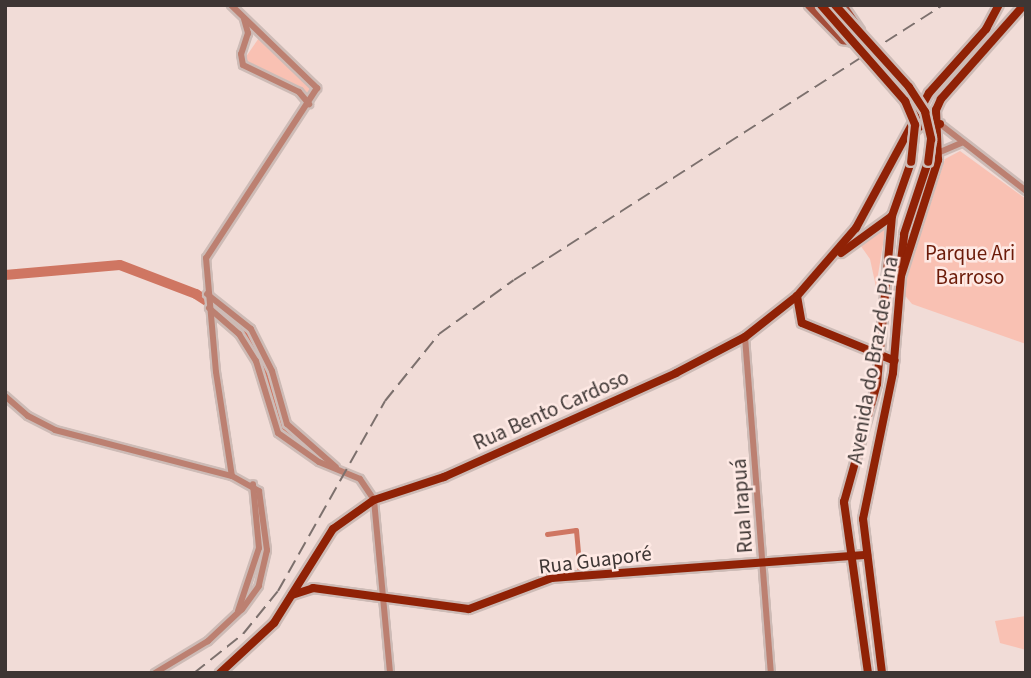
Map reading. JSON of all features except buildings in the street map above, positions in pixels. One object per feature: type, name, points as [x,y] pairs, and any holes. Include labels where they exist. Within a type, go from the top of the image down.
[{"type":"main road","points":[[808,5],[842,40],[852,42],[860,30],[843,5]]},
{"type":"main road","name":"Avenida do Braz de Pina","points":[[821,5],[905,101],[916,134],[911,162],[892,216],[881,358],[844,502],[854,556],[868,673]]},
{"type":"main road","points":[[835,5],[909,87],[925,112],[931,139],[928,162],[904,234],[901,276]]},
{"type":"main road","points":[[834,258],[856,228],[929,93],[986,29],[999,5]]},
{"type":"main road","name":"Avenida do Braz de Pina","points":[[882,673],[867,555],[864,506],[895,362],[901,276],[940,149],[940,124],[936,110],[940,99],[1024,5]]},
{"type":"main road","points":[[905,140],[919,126],[940,124]]},
{"type":"main road","points":[[919,126],[928,129],[940,149]]},
{"type":"main road","points":[[834,258],[892,216]]},
{"type":"main road","name":"Rua Bento Cardoso","points":[[220,673],[266,633],[333,529],[374,500],[468,467],[746,337],[797,296],[834,258]]},
{"type":"main road","points":[[797,296],[802,323],[895,362]]},
{"type":"main road","name":"Rua Guaporé","points":[[292,595],[313,588],[469,609],[552,578],[867,555]]},
{"type":"main road","points":[[304,576],[313,588]]},
{"type":"street","points":[[231,5],[314,80],[316,92],[206,258],[208,301],[232,476]]},
{"type":"street","points":[[243,16],[247,42],[241,58],[250,70],[299,92],[309,104]]},
{"type":"street","points":[[247,42],[253,37],[268,38]]},
{"type":"street","points":[[940,124],[1026,191]]},
{"type":"street","points":[[940,149],[961,143]]},
{"type":"street","points":[[208,301],[251,329],[272,371],[287,424],[336,467]]},
{"type":"street","points":[[208,301],[239,334],[256,361],[278,433],[319,462],[360,479],[374,500],[390,673]]},
{"type":"street","name":"Rua Irapuá","points":[[746,337],[771,673]]},
{"type":"street","points":[[5,396],[38,423],[55,430],[232,476],[253,484],[261,495],[266,563],[259,586],[237,615],[190,654],[155,673]]},
{"type":"street","points":[[237,615],[259,548],[253,484]]},
{"type":"green space","points":[[261,35],[313,85],[310,97],[243,61]]},
{"type":"green space","name":"Parque Ari Barroso","points":[[960,151],[1026,199],[1026,344],[912,304],[902,292],[945,159]]},
{"type":"green space","points":[[886,226],[876,287],[870,259],[858,242]]},
{"type":"green space","points":[[1026,616],[1026,650],[1000,643],[995,621]]},
{"type":"waterway","points":[[5,275],[120,265],[196,294],[221,310],[255,345],[279,421],[288,434],[324,459]]},
{"type":"waterway","points":[[547,534],[576,530],[580,575]]},
{"type":"railway","points":[[194,673],[243,634],[278,591],[385,401],[439,334],[514,280],[943,5]]}]
